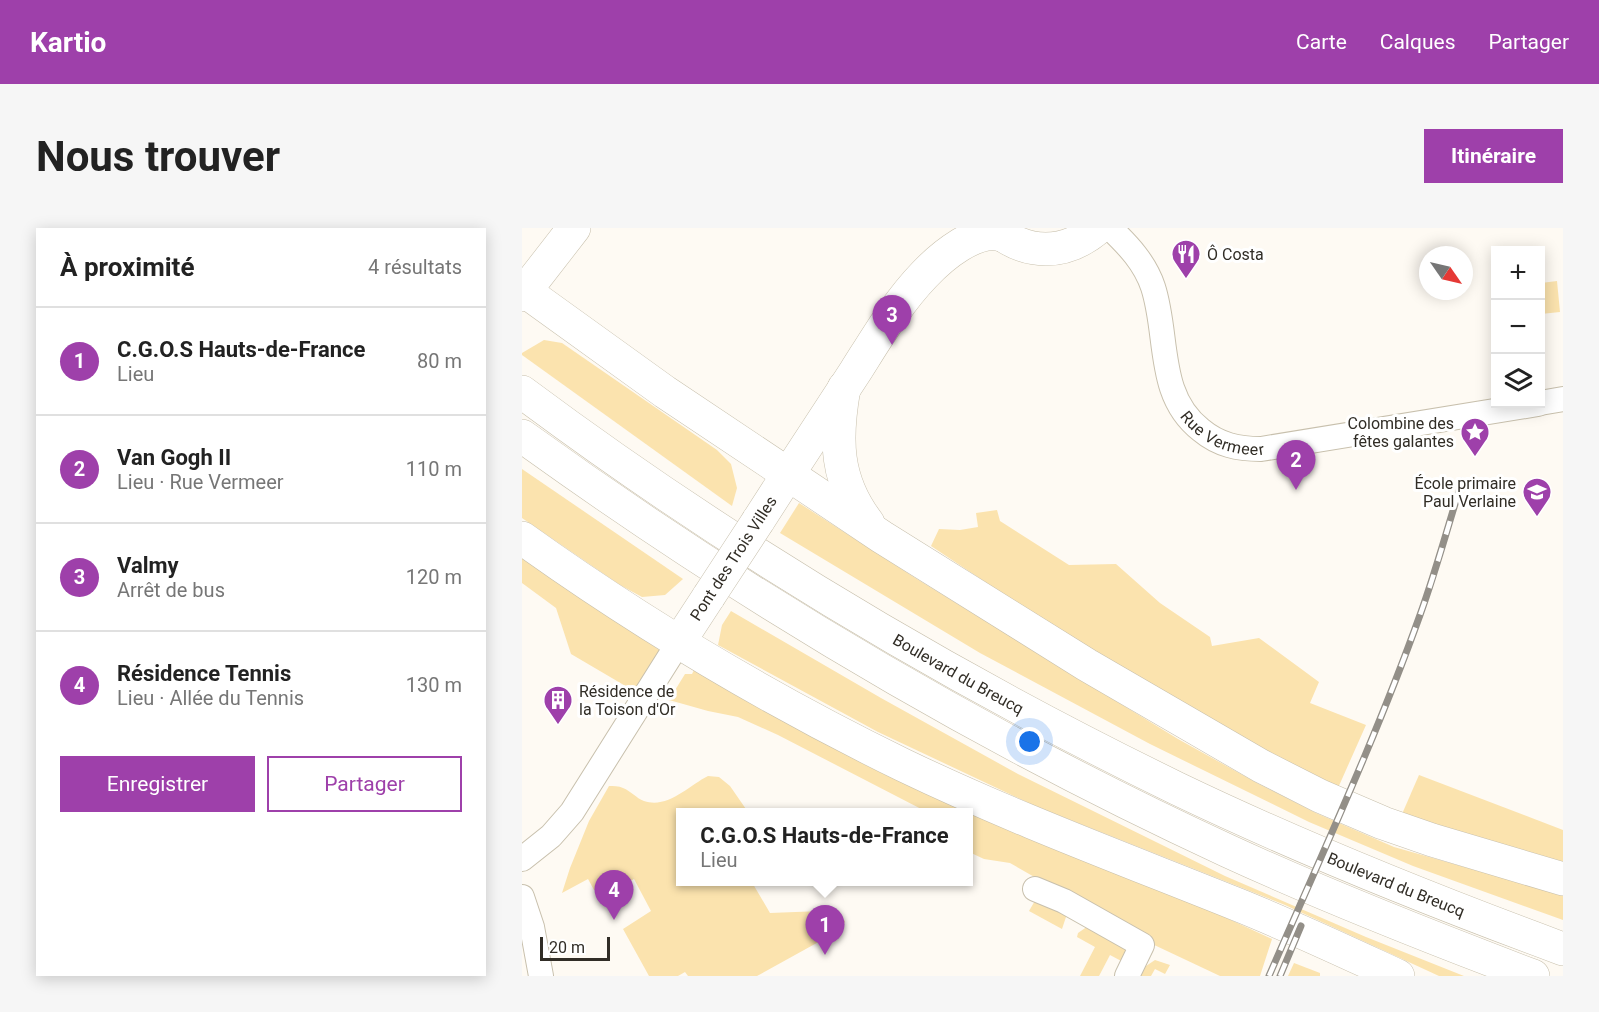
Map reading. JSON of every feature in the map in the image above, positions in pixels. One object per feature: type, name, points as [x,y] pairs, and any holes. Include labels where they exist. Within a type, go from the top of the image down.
[{"type":"main road","points":[[574,228],[523,292],[665,392],[882,537],[1087,664],[1262,766],[1320,796],[1405,831],[1563,879]]},
{"type":"main road","points":[[998,231],[1020,245],[1050,249],[1061,248],[1080,241],[1098,228]]},
{"type":"main road","name":"Pont des Trois Villes","points":[[679,642],[898,307],[938,261],[973,238],[985,234],[996,234],[998,231]]},
{"type":"main road","points":[[844,388],[839,431],[843,474],[858,510],[882,537]]},
{"type":"main road","name":"Boulevard du Breucq","points":[[522,392],[648,482],[771,563],[991,692],[1109,754],[1260,827],[1433,899],[1563,949]]},
{"type":"main road","points":[[522,436],[629,512],[752,593],[898,681],[1024,750],[1136,807],[1263,867],[1437,940],[1533,976]]},
{"type":"main road","points":[[522,538],[679,642],[825,725],[929,777],[1272,919],[1398,976]]},
{"type":"street","name":"Rue Vermeer","points":[[1110,228],[1126,243],[1148,275],[1157,301],[1168,375],[1177,402],[1196,426],[1222,443],[1245,449],[1261,449],[1509,408]]},
{"type":"street","name":"Rue Vermeer","points":[[1545,402],[1563,399]]},
{"type":"street","points":[[522,859],[552,836],[572,812],[679,642]]},
{"type":"street","points":[[1035,888],[1064,901],[1142,945],[1127,976]]},
{"type":"street","points":[[522,897],[532,927],[541,976]]},
{"type":"shaded area","points":[[1557,281],[1560,312],[1545,314],[1545,282]]},
{"type":"shaded area","points":[[544,340],[562,343],[717,450],[731,464],[737,488],[732,506],[522,355]]},
{"type":"shaded area","points":[[522,469],[683,579],[665,595],[642,597],[620,585],[522,518]]},
{"type":"shaded area","points":[[799,503],[917,579],[1178,739],[1257,783],[1316,813],[1394,847],[1563,895],[1563,920],[1413,866],[1309,822],[1150,744],[980,653],[780,533]]},
{"type":"shaded area","points":[[997,510],[1000,521],[1069,565],[1116,564],[1160,603],[1210,637],[1212,646],[1259,638],[1319,682],[1310,703],[1366,725],[1338,788],[1254,746],[1035,615],[931,546],[939,529],[960,530],[978,527],[976,513]]},
{"type":"shaded area","points":[[522,558],[661,651],[634,691],[571,654],[556,608],[522,583]]},
{"type":"shaded area","points":[[731,611],[1018,774],[1225,876],[1366,937],[1464,976],[1439,976],[1285,905],[1035,806],[878,732],[718,645],[722,625]]},
{"type":"shaded area","points":[[694,670],[959,808],[919,808],[778,735],[738,717],[669,700],[685,674],[692,674]]},
{"type":"shaded area","points":[[1419,775],[1563,830],[1563,862],[1402,814]]},
{"type":"shaded area","points":[[708,776],[719,777],[730,786],[745,808],[676,808],[676,886],[754,886],[770,913],[825,909],[845,921],[842,929],[757,976],[688,976],[685,972],[678,976],[649,976],[623,929],[651,911],[634,879],[613,890],[609,882],[594,890],[588,879],[562,893],[589,821],[609,786],[618,786],[644,801],[653,803],[678,795]]},
{"type":"shaded area","points":[[973,815],[1218,914],[1272,939],[1260,976],[1220,976],[1150,943],[1010,863],[984,859],[973,854]]},
{"type":"shaded area","points":[[1036,899],[1067,914],[1062,929],[1029,911]]},
{"type":"shaded area","points":[[1091,924],[1129,946],[1125,963],[1110,955],[1099,976],[1080,976],[1095,947],[1077,937],[1078,933]]},
{"type":"shaded area","points":[[1155,960],[1170,965],[1165,974],[1155,969],[1151,976],[1139,976],[1143,968]]},
{"type":"shaded area","points":[[1294,963],[1320,973],[1320,976],[1288,976]]},
{"type":"railway","points":[[1269,976],[1348,797],[1403,661],[1431,582],[1462,481]]},
{"type":"railway","points":[[1280,976],[1301,926]]},
{"type":"place","name":"Ô Costa","points":[[1186,280]]},
{"type":"place","name":"Valmy","points":[[892,345]]},
{"type":"place","name":"Colombine des fêtes galantes","points":[[1475,458]]},
{"type":"place","name":"Van Gogh II","points":[[1296,490]]},
{"type":"place","name":"École primaire Paul Verlaine","points":[[1537,518]]},
{"type":"place","name":"Résidence de la Toison d'Or","points":[[558,726]]},
{"type":"place","name":"Résidence Tennis","points":[[614,920]]},
{"type":"place","name":"C.G.O.S Hauts-de-France","points":[[825,955]]}]
